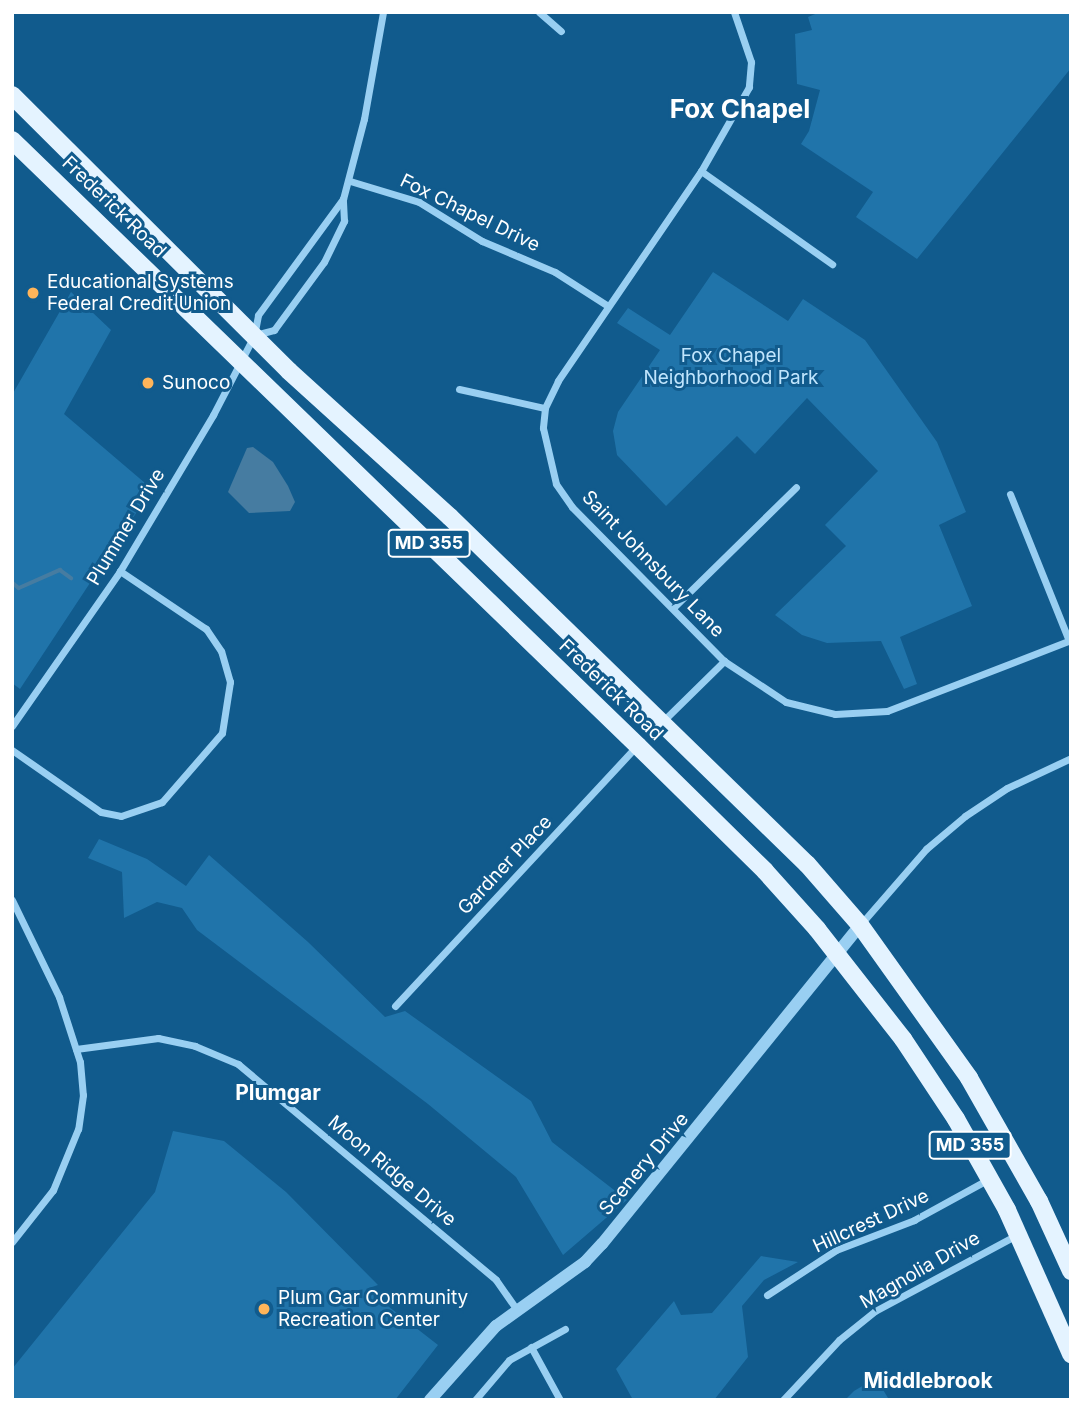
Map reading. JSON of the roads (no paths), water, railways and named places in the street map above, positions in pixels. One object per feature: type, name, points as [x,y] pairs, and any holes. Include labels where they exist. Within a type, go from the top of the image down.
[{"type":"main road","name":"Frederick Road","points":[[12,95],[254,336],[662,722],[807,864],[860,925],[969,1078],[1039,1201],[1071,1271]]},
{"type":"main road","name":"Frederick Road","points":[[12,140],[243,360],[765,871],[837,954],[904,1040],[989,1178],[1019,1234],[1071,1354]]},
{"type":"street","name":"Plummer Drive","points":[[12,726],[120,571],[243,360],[254,336],[258,315],[343,199],[350,181],[383,12]]},
{"type":"street","points":[[539,12],[561,30]]},
{"type":"street","points":[[459,389],[545,408],[608,306],[734,119],[752,76],[734,12]]},
{"type":"street","points":[[701,171],[832,264]]},
{"type":"street","name":"Fox Chapel Drive","points":[[350,181],[419,202],[482,241],[555,272],[608,306]]},
{"type":"street","name":"Plummer Drive","points":[[254,336],[274,330],[324,262],[344,221],[343,199]]},
{"type":"street","name":"Saint Johnsbury Lane","points":[[545,408],[545,450],[556,484],[572,507],[674,607],[724,661],[786,702],[824,713],[867,714],[913,705],[1070,641]]},
{"type":"street","points":[[674,607],[796,487]]},
{"type":"street","points":[[1010,494],[1070,641]]},
{"type":"street","points":[[12,750],[101,812],[121,816],[162,802],[222,733],[230,682],[221,651],[206,629],[120,571]]},
{"type":"street","points":[[662,722],[724,661]]},
{"type":"street","name":"Gardner Place","points":[[395,1006],[638,746]]},
{"type":"street","points":[[860,925],[926,849],[965,816],[1007,788],[1071,758]]},
{"type":"street","points":[[12,900],[32,933],[76,1049],[83,1095],[78,1129],[53,1190],[14,1238]]},
{"type":"street","name":"Scenery Drive","points":[[430,1400],[476,1345],[517,1310],[585,1262],[602,1244],[860,925]]},
{"type":"street","name":"Moon Ridge Drive","points":[[76,1049],[158,1038],[195,1046],[238,1064],[496,1280],[517,1310]]},
{"type":"street","name":"Hillcrest Drive","points":[[767,1294],[836,1250],[914,1220],[989,1178]]},
{"type":"street","name":"Magnolia Drive","points":[[783,1400],[839,1340],[875,1311],[1019,1234]]},
{"type":"street","points":[[475,1400],[509,1360],[565,1329]]},
{"type":"street","points":[[531,1347],[560,1400]]},
{"type":"waterway","points":[[12,582],[19,588],[60,570],[71,578]]},
{"type":"place","name":"Educational Systems Federal Credit Union","points":[[33,293]]},
{"type":"place","name":"Sunoco","points":[[148,383]]},
{"type":"place","name":"Plum Gar Community Recreation Center","points":[[264,1309]]},
{"type":"district","name":"Fox Chapel","points":[[740,109]]},
{"type":"district","name":"Plumgar","points":[[278,1093]]},
{"type":"district","name":"Middlebrook","points":[[928,1381]]},
{"type":"park label","name":"Fox Chapel Neighborhood Park","points":[[731,367]]}]
